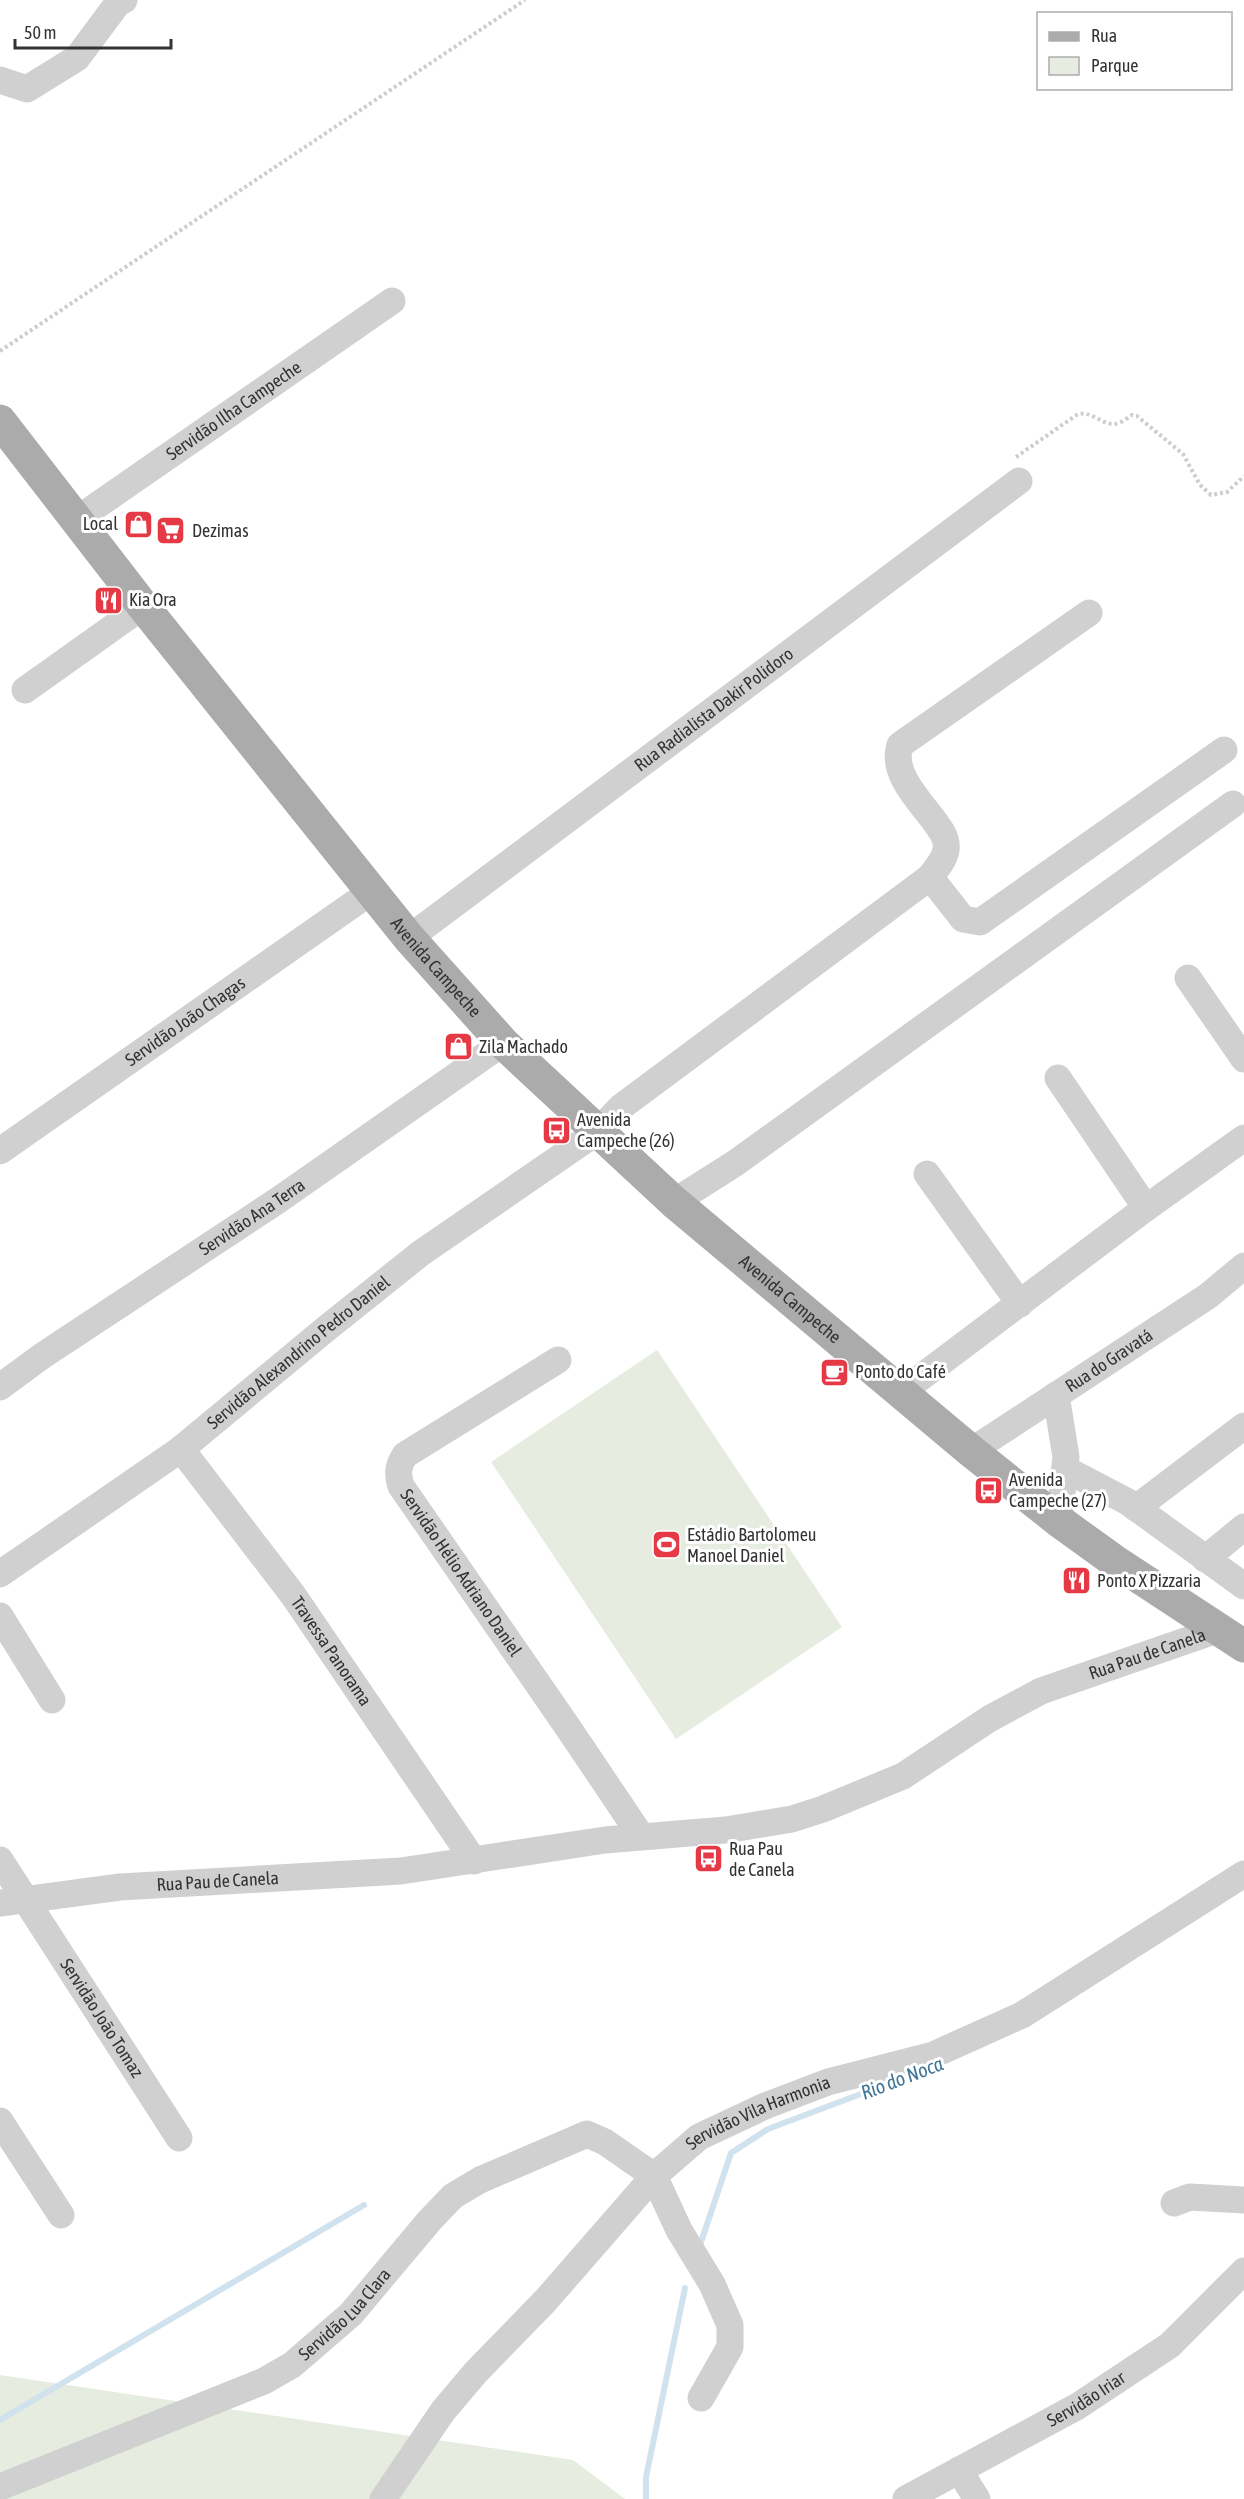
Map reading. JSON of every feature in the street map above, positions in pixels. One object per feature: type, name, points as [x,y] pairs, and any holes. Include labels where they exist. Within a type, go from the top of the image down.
[{"type":"main road","name":"Avenida Campeche","points":[[0,421],[143,606],[409,938],[502,1043],[674,1202],[900,1393],[1059,1521],[1113,1560],[1231,1638]]},
{"type":"street","points":[[0,80],[27,89],[77,58],[118,3],[124,0]]},
{"type":"street","name":"Servidão Ilha Campeche","points":[[76,520],[392,301]]},
{"type":"street","name":"Rua Radialista Dakir Polidoro","points":[[409,938],[1019,480]]},
{"type":"street","points":[[25,690],[143,606]]},
{"type":"street","points":[[1089,613],[900,746],[896,756],[899,771],[940,829],[946,844],[943,860],[930,878],[963,919],[980,922],[1224,750]]},
{"type":"street","points":[[674,1202],[735,1164],[1233,804]]},
{"type":"street","name":"Servidão Alexandrino Pedro Daniel","points":[[0,1574],[181,1449],[405,1265],[597,1132],[621,1107],[930,878]]},
{"type":"street","name":"Servidão João Chagas","points":[[0,1151],[372,891]]},
{"type":"street","points":[[1188,978],[1244,1059]]},
{"type":"street","name":"Servidão Ana Terra","points":[[0,1387],[42,1356],[277,1201],[502,1043]]},
{"type":"street","points":[[1058,1078],[1146,1208]]},
{"type":"street","points":[[900,1393],[1146,1208],[1244,1138]]},
{"type":"street","points":[[927,1174],[1020,1304]]},
{"type":"street","name":"Rua do Gravatá","points":[[971,1450],[1208,1296],[1244,1266]]},
{"type":"street","name":"Servidão Hélio Adriano Daniel","points":[[558,1360],[405,1455],[398,1465],[398,1476],[401,1486],[570,1729],[641,1836]]},
{"type":"street","points":[[1056,1395],[1066,1457],[1059,1521]]},
{"type":"street","points":[[1136,1508],[1244,1426]]},
{"type":"street","name":"Travessa Panorama","points":[[181,1449],[293,1595],[393,1746],[474,1861]]},
{"type":"street","points":[[1065,1468],[1093,1481],[1136,1508],[1244,1586]]},
{"type":"street","points":[[1205,1559],[1244,1527]]},
{"type":"street","points":[[0,1616],[52,1700]]},
{"type":"street","name":"Rua Pau de Canela","points":[[12,1901],[161,1884],[358,1875],[474,1861],[641,1836],[761,1825],[792,1819],[823,1809],[903,1776],[988,1719],[1041,1691],[1231,1638]]},
{"type":"street","name":"Servidão João Tomaz","points":[[0,1860],[12,1901],[179,2138]]},
{"type":"street","name":"Servidão Vila Harmonia","points":[[383,2499],[443,2411],[497,2349],[569,2275],[654,2176],[699,2137],[738,2117],[828,2082],[933,2055],[1022,2015],[1244,1874]]},
{"type":"street","points":[[0,2121],[61,2215]]},
{"type":"street","name":"Servidão Lua Clara","points":[[0,2487],[264,2381],[292,2365],[351,2314],[453,2196],[480,2180],[586,2134],[605,2142],[654,2176]]},
{"type":"street","points":[[654,2176],[680,2230],[712,2284],[730,2325],[730,2346],[701,2398]]},
{"type":"street","points":[[1174,2203],[1190,2197],[1244,2200]]},
{"type":"street","name":"Servidão Iriar","points":[[906,2499],[1078,2406],[1170,2345],[1244,2271]]},
{"type":"street","points":[[958,2470],[977,2499]]},
{"type":"path","points":[[0,351],[525,0]]},
{"type":"path","points":[[1019,480],[1006,464],[1078,414],[1086,412],[1112,424],[1117,424],[1132,414],[1137,416],[1183,454],[1200,485],[1211,495],[1227,492],[1244,476]]},
{"type":"green space","name":"Estádio Bartolomeu Manoel Daniel","points":[[657,1350],[842,1627],[676,1739],[491,1462]]},
{"type":"green space","points":[[0,2375],[573,2460],[625,2499],[0,2499]]},
{"type":"waterway","name":"Rio do Noca","points":[[699,2248],[731,2153],[768,2129],[919,2072]]},
{"type":"waterway","points":[[0,2420],[364,2205]]},
{"type":"waterway","name":"Rio do Noca","points":[[646,2499],[646,2477],[685,2288]]},
{"type":"place","name":"Local","points":[[139,524]]},
{"type":"place","name":"Dezimas","points":[[171,531]]},
{"type":"place","name":"Kia Ora","points":[[108,600]]},
{"type":"place","name":"Zila Machado","points":[[458,1047]]},
{"type":"place","name":"Avenida Campeche (26)","points":[[556,1130]]},
{"type":"place","name":"Ponto do Café","points":[[834,1372]]},
{"type":"place","name":"Avenida Campeche (27)","points":[[988,1490]]},
{"type":"place","name":"Estádio Bartolomeu Manoel Daniel","points":[[666,1545]]},
{"type":"place","name":"Ponto X Pizzaria","points":[[1076,1581]]},
{"type":"place","name":"Rua Pau de Canela","points":[[708,1859]]}]
